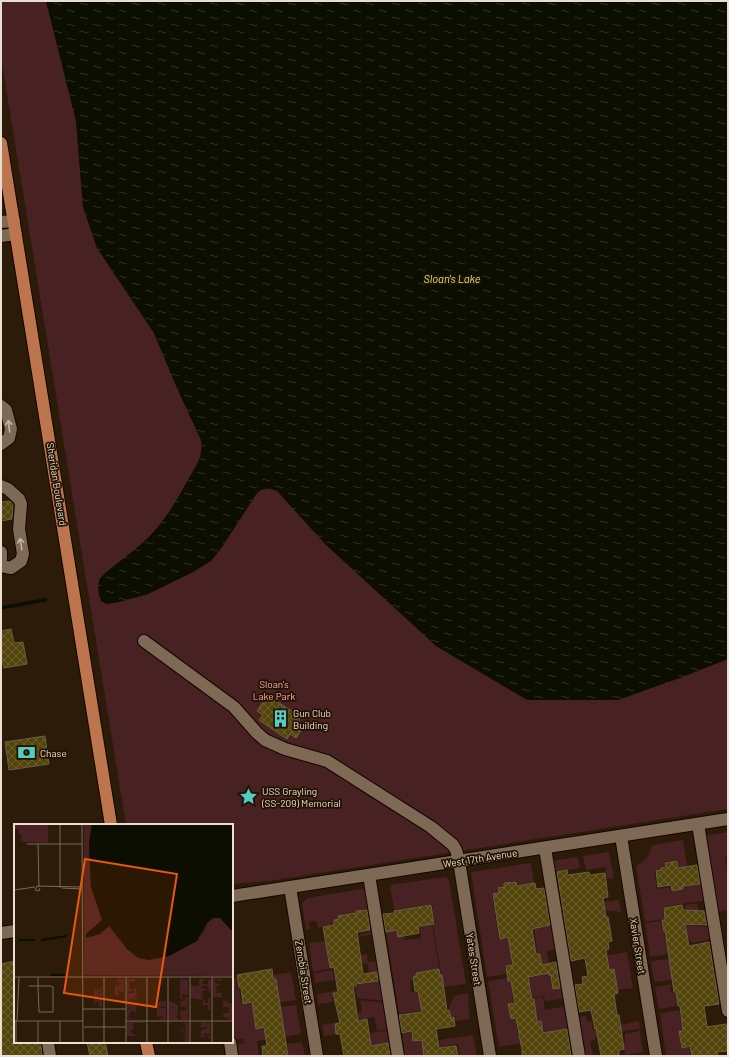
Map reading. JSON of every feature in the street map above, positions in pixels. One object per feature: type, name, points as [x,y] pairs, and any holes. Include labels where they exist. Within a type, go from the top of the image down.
[{"type":"main road","name":"Sheridan Boulevard","points":[[1,143],[111,824]]},
{"type":"main road","points":[[146,1043],[149,1056]]},
{"type":"street","points":[[1,222],[14,221]]},
{"type":"street","points":[[1,236],[16,234]]},
{"type":"street","points":[[1,406],[6,410],[11,429],[9,438],[1,444]]},
{"type":"street","points":[[1,486],[8,489],[19,498],[21,504],[19,529],[23,554],[21,561],[11,568],[1,566]]},
{"type":"street","points":[[1,552],[1,559]]},
{"type":"street","name":"Yates Street","points":[[144,641],[234,707],[265,740],[285,748],[327,760],[431,827],[453,845],[459,861],[490,1056]]},
{"type":"street","name":"West 17th Avenue","points":[[233,896],[728,819]]},
{"type":"street","points":[[698,824],[728,1012]]},
{"type":"street","name":"Xavier Street","points":[[621,836],[656,1056]]},
{"type":"street","points":[[545,848],[578,1056]]},
{"type":"street","points":[[369,875],[398,1056]]},
{"type":"street","name":"Zenobia Street","points":[[290,887],[317,1056]]},
{"type":"street","points":[[1,933],[14,931]]},
{"type":"street","points":[[48,1043],[50,1056]]},
{"type":"street","points":[[230,1043],[232,1056]]},
{"type":"green space","name":"Sloan's Lake Park","points":[[1,1],[46,1],[76,121],[83,207],[97,248],[154,333],[201,440],[202,446],[198,462],[167,517],[151,535],[105,573],[107,604],[148,594],[193,572],[211,561],[222,547],[257,493],[261,490],[271,488],[677,679],[728,659],[728,809],[269,881],[233,884],[233,824],[126,824],[1,57]]},
{"type":"green space","points":[[728,832],[728,857],[725,857],[728,874],[728,910],[717,912],[705,836]]},
{"type":"green space","points":[[683,840],[687,865],[679,868],[678,860],[664,862],[665,866],[660,867],[661,870],[654,871],[657,889],[670,887],[671,892],[684,890],[683,885],[685,885],[685,887],[703,884],[706,900],[663,907],[664,919],[645,922],[636,866],[647,857],[652,845]]},
{"type":"green space","points":[[609,852],[614,878],[607,879],[605,867],[586,870],[583,856]]},
{"type":"green space","points":[[578,857],[580,868],[554,872],[552,861]]},
{"type":"green space","points":[[531,863],[534,883],[518,885],[517,881],[503,883],[504,887],[497,888],[498,893],[492,894],[499,939],[508,938],[511,956],[514,955],[515,964],[505,966],[506,974],[487,977],[471,872]]},
{"type":"green space","points":[[445,877],[449,880],[466,984],[444,987],[433,925],[435,924],[432,904],[394,910],[390,885]]},
{"type":"green space","points":[[368,888],[375,934],[358,937],[361,934],[372,932],[369,909],[338,916],[338,919],[333,920],[334,924],[318,928],[316,921],[309,922],[310,929],[306,930],[302,903],[307,898]]},
{"type":"green space","points":[[619,900],[621,912],[605,910],[602,902]]},
{"type":"green space","points":[[697,903],[699,911],[695,911],[694,926],[711,927],[713,939],[691,943],[690,939],[686,940],[684,929],[686,929],[685,905]]},
{"type":"green space","points":[[661,921],[668,954],[650,957],[645,923]]},
{"type":"green space","points":[[432,924],[439,969],[415,972],[415,976],[412,976],[412,980],[410,981],[411,992],[418,991],[419,997],[431,1009],[399,1014],[386,932],[397,930],[398,937],[404,937],[405,940],[421,938],[419,926]]},
{"type":"green space","points":[[554,925],[558,949],[547,951],[549,963],[546,964],[547,968],[543,969],[541,953],[515,957],[515,955],[537,952],[534,929]]},
{"type":"green space","points":[[325,941],[329,969],[313,972],[309,943]]},
{"type":"green space","points":[[627,952],[633,988],[618,990],[614,969],[609,969],[607,957],[586,961],[586,959]]},
{"type":"green space","points":[[367,954],[368,962],[380,960],[386,1001],[357,998],[355,987],[357,985],[376,982],[375,976],[372,977],[371,972],[369,972],[368,965],[366,963],[362,964],[360,955]]},
{"type":"green space","points":[[669,959],[672,980],[654,982],[651,961]]},
{"type":"green space","points":[[333,970],[334,980],[315,983],[314,973]]},
{"type":"green space","points":[[548,970],[550,978],[563,976],[567,998],[545,1001],[544,996],[533,998],[530,985],[527,986],[525,978],[544,975],[544,971]]},
{"type":"green space","points":[[291,972],[296,1000],[270,1004],[253,1011],[256,1029],[283,1025],[280,1007],[296,1005],[301,1034],[257,1041],[259,1056],[236,1056],[234,1045],[244,1043],[243,1039],[234,1040],[233,979],[236,978],[237,989],[239,989],[242,1005],[277,999],[279,992],[276,978],[273,978],[273,975]]},
{"type":"green space","points":[[719,977],[722,991],[702,994],[700,981],[670,986],[671,993],[675,993],[677,1006],[659,1009],[655,987]]},
{"type":"green space","points":[[507,978],[508,982],[525,979],[526,986],[512,988],[514,1002],[508,1004],[510,1020],[536,1015],[534,999],[543,997],[545,1010],[567,1006],[571,1028],[552,1031],[545,1037],[541,1021],[516,1025],[518,1036],[521,1036],[522,1043],[499,1047],[488,981]]},
{"type":"green space","points":[[341,990],[341,992],[333,993],[332,1002],[318,1004],[317,994]]},
{"type":"green space","points":[[468,993],[470,1019],[456,1021],[455,1016],[451,1017],[449,1007],[454,996]]},
{"type":"green space","points":[[360,1000],[386,1003],[391,1029],[377,1031],[374,1017],[335,1024],[336,1034],[324,1036],[322,1025],[358,1019],[358,1013],[362,1012]]},
{"type":"green space","points":[[679,1010],[683,1030],[679,1031],[681,1048],[689,1047],[691,1056],[666,1056],[660,1013]]},
{"type":"green space","points":[[586,1016],[587,1022],[592,1021],[593,1030],[639,1021],[640,1029],[595,1037],[595,1040],[590,1041],[593,1056],[583,1056],[576,1017]]},
{"type":"green space","points":[[391,1030],[391,1043],[362,1047],[363,1034]]},
{"type":"green space","points":[[640,1031],[643,1052],[625,1055],[623,1043],[625,1043],[625,1034]]},
{"type":"green space","points":[[411,1032],[413,1042],[436,1038],[438,1048],[423,1051],[424,1056],[405,1056],[402,1034]]},
{"type":"green space","points":[[473,1035],[477,1056],[460,1056],[458,1044],[440,1047],[439,1040]]},
{"type":"green space","points":[[302,1042],[305,1056],[289,1056],[287,1044]]},
{"type":"water","name":"Sloan's Lake","points":[[46,1],[728,1],[728,659],[618,700],[527,700],[436,646],[326,545],[277,491],[269,489],[264,489],[257,493],[222,547],[211,561],[193,572],[148,594],[107,604],[101,601],[98,589],[100,578],[145,541],[163,520],[196,467],[202,446],[201,440],[154,333],[97,248],[83,207],[76,121]]},
{"type":"building","points":[[10,501],[13,505],[12,519],[1,521],[1,502]]},
{"type":"building","points":[[11,629],[14,643],[23,642],[27,664],[4,668],[3,664],[1,664],[1,631]]},
{"type":"building","name":"Gun Club Building","points":[[265,699],[271,703],[273,699],[301,717],[298,722],[304,726],[296,738],[290,734],[287,739],[259,720],[263,715],[257,711]]},
{"type":"building","name":"Chase","points":[[45,736],[49,764],[9,770],[5,742]]},
{"type":"building","points":[[677,861],[678,868],[697,865],[700,884],[683,886],[683,889],[672,891],[671,885],[658,887],[656,871],[666,867],[665,863]]},
{"type":"building","points":[[567,870],[568,875],[589,872],[590,875],[605,873],[608,897],[603,898],[612,941],[608,942],[609,949],[606,950],[609,970],[614,969],[618,993],[614,994],[624,1049],[619,1050],[619,1055],[601,1056],[591,1010],[579,1012],[575,985],[583,984],[582,977],[588,976],[585,958],[571,961],[557,872]]},
{"type":"building","points":[[516,882],[517,886],[535,883],[536,889],[544,888],[550,925],[532,929],[536,954],[540,954],[542,965],[556,962],[560,988],[553,989],[551,976],[549,973],[528,977],[532,999],[534,999],[537,1022],[541,1021],[543,1033],[567,1029],[571,1056],[522,1056],[516,1018],[511,1019],[508,1004],[515,1003],[511,981],[508,981],[506,966],[513,965],[508,937],[500,939],[493,894],[499,893],[498,888],[504,887],[504,883]]},
{"type":"building","points":[[431,905],[434,924],[418,926],[419,933],[398,937],[397,930],[386,932],[383,914],[395,913],[394,911]]},
{"type":"building","points":[[682,905],[683,910],[704,911],[707,925],[685,924],[689,946],[709,942],[719,1004],[704,1006],[707,1027],[726,1024],[728,1037],[726,1037],[728,1051],[717,1052],[718,1056],[692,1056],[690,1046],[682,1048],[679,1031],[683,1031],[680,1006],[678,1006],[676,992],[674,992],[662,920],[665,920],[664,908]]},
{"type":"building","points":[[367,910],[370,930],[357,932],[363,974],[377,972],[378,981],[356,984],[356,986],[353,986],[358,1021],[367,1019],[371,1046],[388,1043],[390,1056],[344,1056],[340,1034],[336,1034],[335,1024],[340,1023],[333,993],[338,993],[334,967],[330,968],[323,927],[334,925],[334,920],[339,919],[338,916],[357,913],[356,911]]},
{"type":"building","points":[[14,961],[14,1043],[41,1043],[42,1056],[1,1056],[1,964]]},
{"type":"building","points":[[272,969],[273,979],[276,979],[288,1056],[263,1056],[262,1046],[267,1046],[264,1027],[256,1029],[252,1002],[243,1004],[241,988],[239,988],[237,975]]},
{"type":"building","points":[[439,969],[440,975],[442,975],[447,1011],[449,1010],[451,1018],[454,1017],[455,1026],[436,1029],[439,1048],[456,1046],[458,1056],[424,1056],[422,1040],[413,1041],[412,1031],[402,1033],[399,1015],[422,1012],[418,991],[415,991],[413,977],[416,976],[416,973]]},
{"type":"building","points":[[87,1043],[105,1043],[108,1056],[90,1056]]},
{"type":"waterway","points":[[1,608],[45,600]]},
{"type":"place","name":"Gun Club Building","points":[[280,719]]},
{"type":"place","name":"Chase","points":[[27,753]]},
{"type":"place","name":"USS Grayling (SS-209) Memorial","points":[[249,797]]}]
